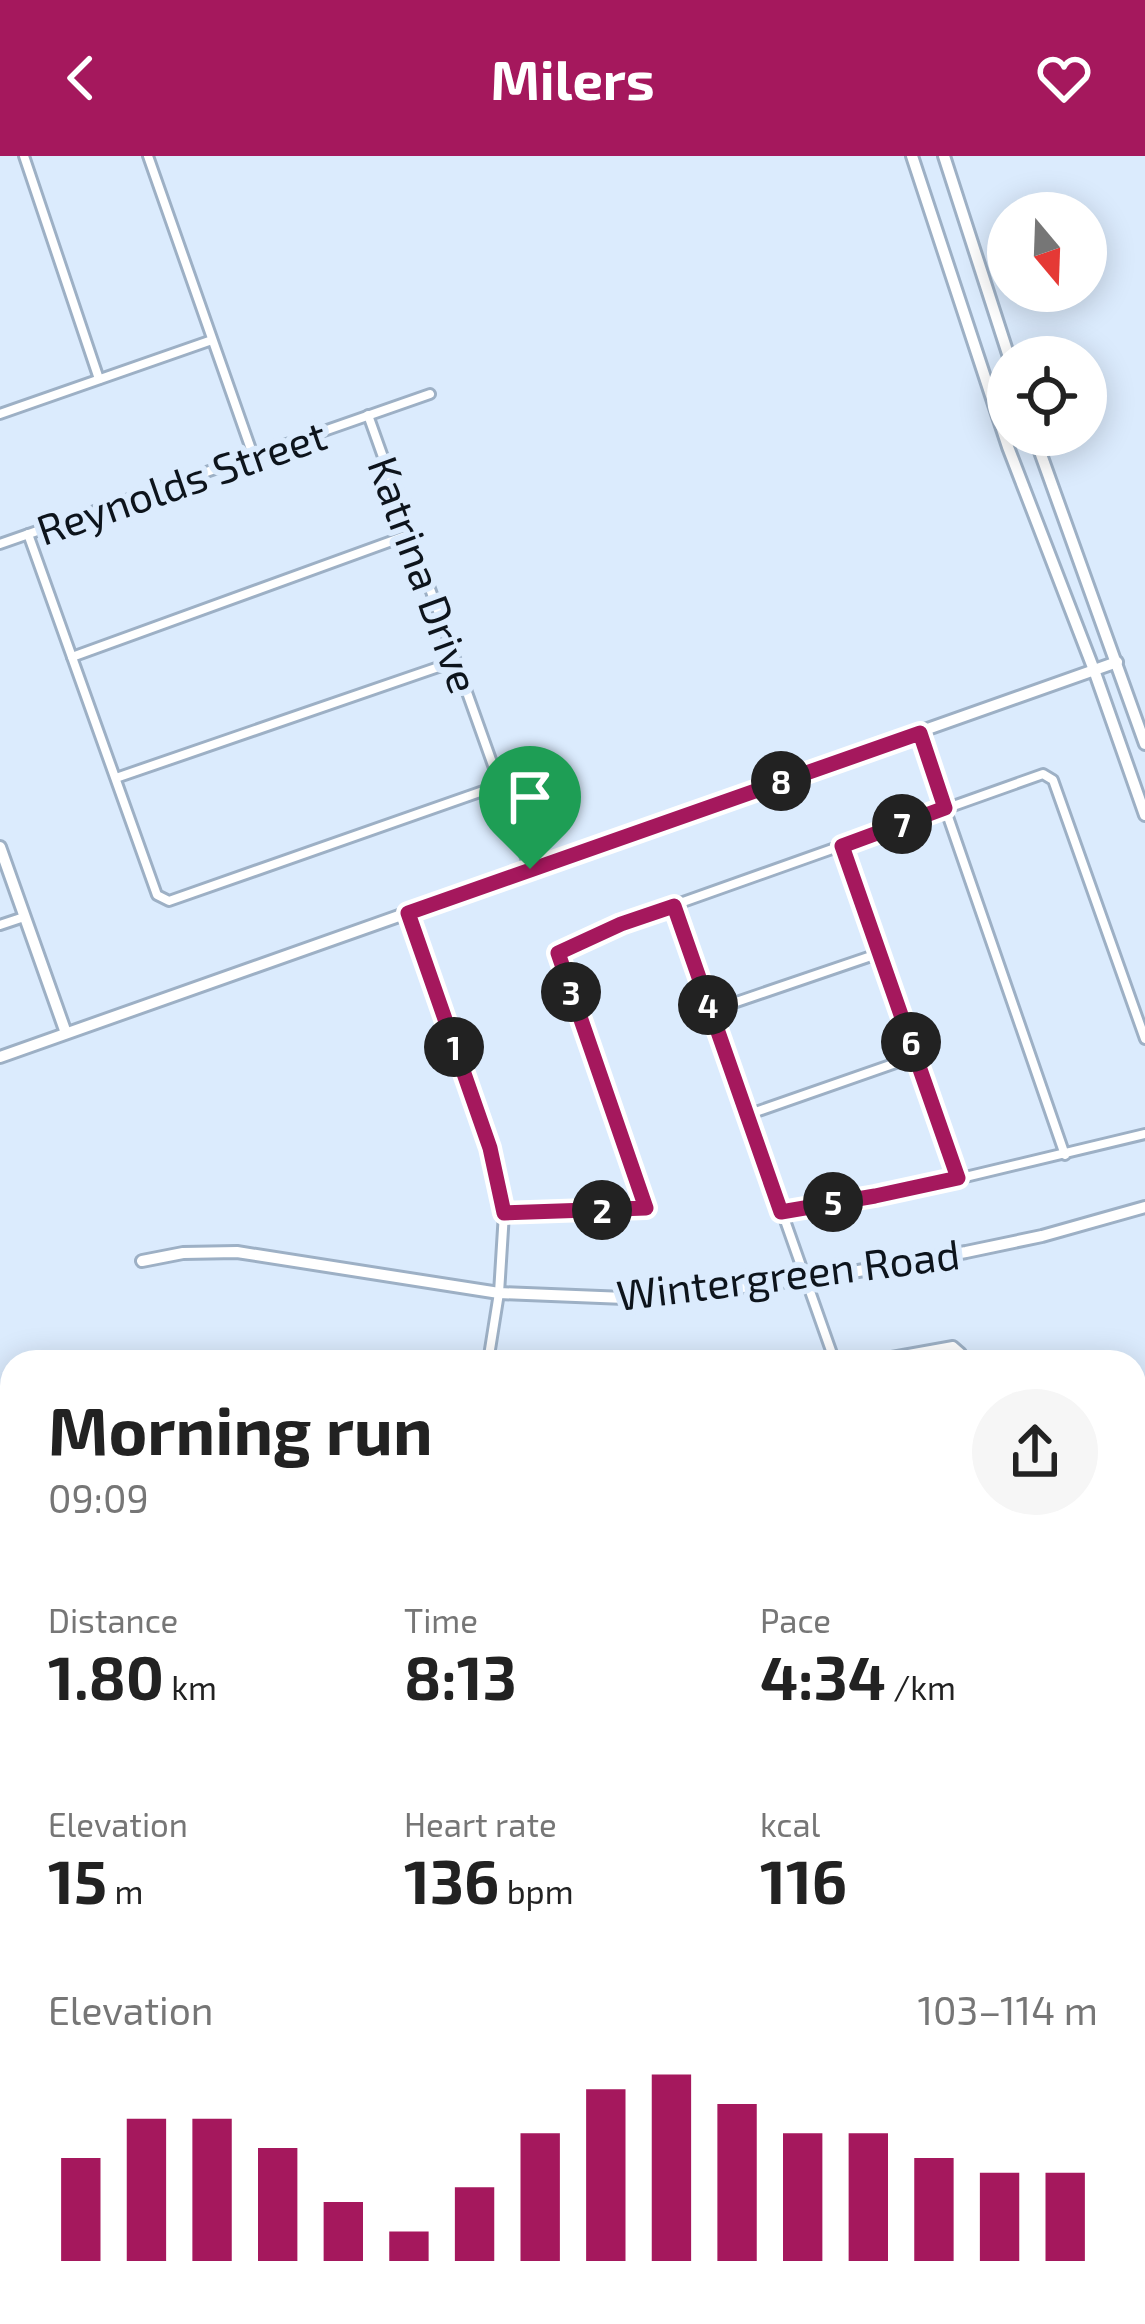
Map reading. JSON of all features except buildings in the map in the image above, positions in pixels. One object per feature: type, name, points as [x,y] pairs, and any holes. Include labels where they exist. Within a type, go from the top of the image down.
[{"type":"main road","points":[[912,156],[987,385]]},
{"type":"main road","points":[[944,156],[1002,336]]},
{"type":"main road","points":[[1013,456],[1145,815]]},
{"type":"main road","points":[[1042,456],[1145,744]]},
{"type":"main road","points":[[0,1057],[1117,662]]},
{"type":"main road","points":[[0,847],[66,1034]]},
{"type":"main road","name":"Wintergreen Road","points":[[142,1261],[183,1253],[237,1252],[499,1292],[625,1298],[685,1295],[985,1248],[1145,1207]]},
{"type":"street","points":[[24,156],[99,380]]},
{"type":"street","points":[[148,156],[253,455]]},
{"type":"street","points":[[0,414],[212,340]]},
{"type":"street","name":"Reynolds Street","points":[[0,544],[430,394]]},
{"type":"street","name":"Katrina Drive","points":[[368,415],[530,869]]},
{"type":"street","points":[[28,534],[157,895],[169,901],[500,785]]},
{"type":"street","points":[[72,657],[411,534]]},
{"type":"street","points":[[116,778],[456,661]]},
{"type":"street","points":[[920,733],[1065,1155]]},
{"type":"street","points":[[504,1213],[646,1208],[558,953],[621,924],[1043,774],[1053,780],[1145,1040]]},
{"type":"street","points":[[842,846],[958,1178]]},
{"type":"street","points":[[674,906],[831,1350]]},
{"type":"street","points":[[408,913],[490,1148],[504,1213],[490,1350]]},
{"type":"street","points":[[0,926],[25,917]]},
{"type":"street","points":[[710,1011],[880,953]]},
{"type":"street","points":[[747,1115],[916,1056]]},
{"type":"street","points":[[781,1212],[875,1196],[1145,1134]]},
{"type":"street","points":[[931,1350],[953,1346],[958,1350]]},
{"type":"route","points":[[920,733],[945,808],[842,846],[958,1178],[781,1212],[674,906],[558,953],[646,1208],[504,1213],[490,1148],[408,913],[530,869],[920,733]]}]
